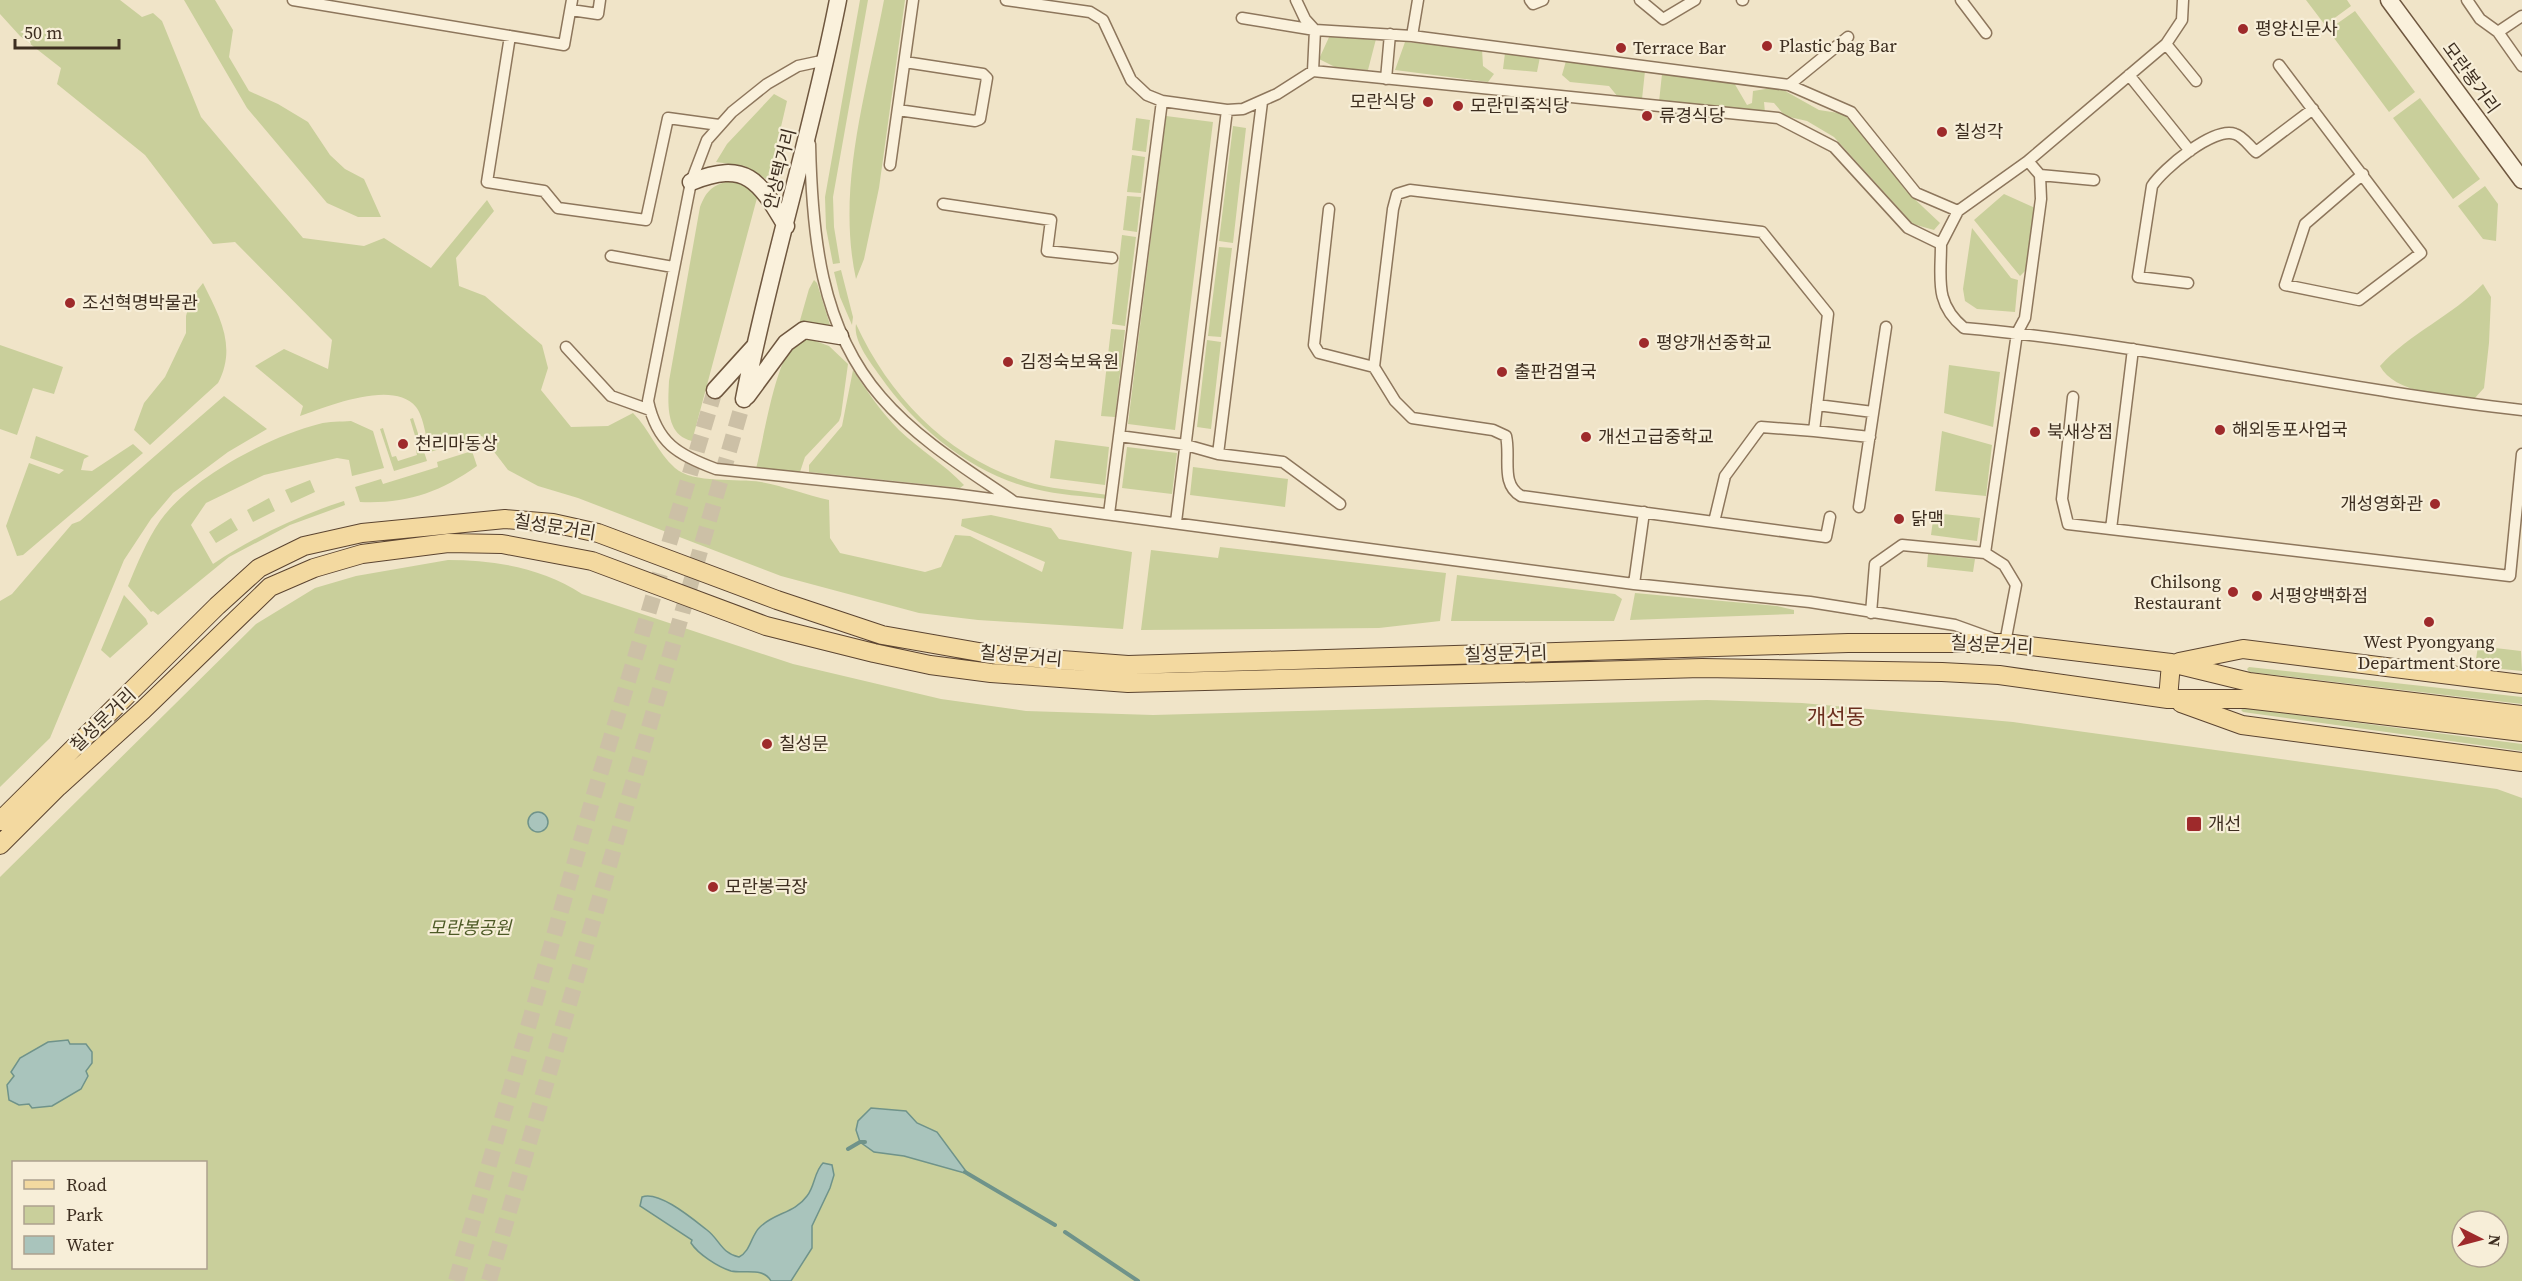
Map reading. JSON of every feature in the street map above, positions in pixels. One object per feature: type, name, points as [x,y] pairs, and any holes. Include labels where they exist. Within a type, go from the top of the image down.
[{"type":"main road","name":"안상택거리","points":[[838,0],[810,131],[754,346],[744,399],[786,343],[804,330],[840,336]]},
{"type":"main road","name":"모란봉거리","points":[[2389,0],[2522,180]]},
{"type":"main road","points":[[691,182],[713,173],[736,173],[745,177],[767,194],[786,226]]},
{"type":"main road","points":[[715,390],[754,346]]},
{"type":"main road","name":"칠성문거리","points":[[0,821],[217,606],[259,568],[304,546],[362,533],[448,522],[505,519],[553,523],[598,532],[777,600],[882,635],[1007,656],[1128,665],[1848,643],[2005,643],[2171,663],[2249,682],[2522,715]]},
{"type":"main road","name":"칠성문거리","points":[[0,845],[58,787],[143,710],[270,587],[314,567],[362,554],[448,543],[502,544],[592,561],[766,626],[930,665],[991,673],[1128,683],[1701,668],[1886,670],[1999,675],[2168,699],[2247,699],[2522,732]]},
{"type":"main road","name":"칠성문거리","points":[[2171,663],[2243,649],[2522,684]]},
{"type":"main road","points":[[2168,699],[2171,663]]},
{"type":"main road","name":"칠성문거리","points":[[2168,699],[2242,724],[2522,762]]},
{"type":"street","points":[[293,0],[564,45],[571,5],[598,14],[600,0]]},
{"type":"street","points":[[890,165],[913,0]]},
{"type":"street","points":[[1006,0],[1037,2],[1090,12],[1103,20],[1131,80],[1147,95],[1162,101],[1243,110],[1262,102],[1313,72],[1778,118],[1834,147],[1908,228],[1941,244]]},
{"type":"street","points":[[1296,0],[1305,19],[1315,30],[1313,72]]},
{"type":"street","points":[[1412,36],[1418,0]]},
{"type":"street","points":[[1530,0],[1533,4],[1543,0]]},
{"type":"street","points":[[1640,0],[1663,19],[1695,0]]},
{"type":"street","points":[[1961,0],[1986,33]]},
{"type":"street","points":[[2183,0],[2182,20],[2166,44],[2028,161],[1958,211],[1941,244],[1941,298],[1950,317],[1964,328],[2133,348],[2420,398],[2522,410]]},
{"type":"street","points":[[2467,0],[2480,19],[2498,32],[2522,66]]},
{"type":"street","points":[[2498,32],[2522,16]]},
{"type":"street","points":[[1242,18],[1315,30],[1412,36],[1789,85],[1851,112],[1916,193],[1958,211]]},
{"type":"street","points":[[1386,79],[1390,34]]},
{"type":"street","points":[[510,36],[487,182],[544,191],[558,208],[646,220],[668,118],[719,125]]},
{"type":"street","points":[[1789,85],[1848,37]]},
{"type":"street","points":[[2166,44],[2196,81]]},
{"type":"street","points":[[826,60],[798,66],[767,84],[719,125],[707,140],[691,182],[648,401],[653,425],[668,443],[692,460],[716,469],[954,494],[1634,584],[1810,602],[1871,613],[1955,625],[2005,643],[2016,585],[2004,565],[1985,553],[1902,545],[1875,564],[1871,613]]},
{"type":"street","points":[[898,110],[975,121],[980,119],[987,78],[983,74],[905,62]]},
{"type":"street","points":[[2279,65],[2363,174],[2421,253],[2359,300],[2285,285],[2305,224],[2363,174]]},
{"type":"street","points":[[2129,75],[2190,151]]},
{"type":"street","points":[[1109,514],[1162,101]]},
{"type":"street","points":[[1218,454],[1262,102]]},
{"type":"street","points":[[2188,283],[2138,278],[2152,186],[2158,176],[2190,151],[2222,132],[2237,134],[2256,152],[2313,109]]},
{"type":"street","points":[[1176,522],[1227,110]]},
{"type":"street","points":[[810,131],[811,202],[816,239],[827,293],[840,336],[880,397],[911,427],[1016,503]]},
{"type":"street","points":[[1985,553],[2017,333],[2025,318],[2041,199],[2040,175],[2028,161]]},
{"type":"street","points":[[2040,175],[2094,180]]},
{"type":"street","points":[[1814,431],[1828,314],[1762,232],[1410,190],[1397,194],[1393,209],[1374,367],[1395,401],[1412,418],[1493,430],[1506,436],[1509,448],[1508,481],[1512,491],[1521,496],[1826,537],[1830,517]]},
{"type":"street","points":[[943,204],[1051,220],[1047,251],[1112,258]]},
{"type":"street","points":[[1329,209],[1314,345],[1319,353],[1374,367]]},
{"type":"street","points":[[611,256],[673,267]]},
{"type":"street","points":[[1859,507],[1886,327]]},
{"type":"street","points":[[566,347],[611,396],[650,410]]},
{"type":"street","points":[[2111,529],[2133,348]]},
{"type":"street","points":[[2073,397],[2062,499],[2068,524],[2510,576],[2522,454]]},
{"type":"street","points":[[1817,405],[1873,412]]},
{"type":"street","points":[[1714,522],[1725,476],[1761,427],[1870,437]]},
{"type":"street","points":[[1119,436],[1186,445],[1218,454],[1283,462],[1340,504]]},
{"type":"street","points":[[1634,584],[1644,512]]},
{"type":"green space","points":[[0,0],[120,0],[142,17],[153,13],[162,21],[201,117],[303,238],[364,246],[384,238],[431,268],[487,200],[494,211],[456,258],[459,286],[485,296],[542,345],[548,368],[541,390],[571,427],[608,426],[633,413],[669,462],[683,473],[716,480],[761,482],[829,500],[830,538],[840,553],[925,572],[941,567],[955,535],[970,536],[1042,572],[1045,562],[961,526],[962,519],[991,515],[1051,528],[1059,539],[1132,552],[1123,629],[978,620],[919,613],[781,576],[578,498],[538,486],[508,470],[482,436],[430,452],[419,411],[406,399],[392,395],[360,398],[300,416],[303,406],[255,366],[284,349],[328,369],[332,340],[235,242],[213,244],[145,155],[57,84],[61,68],[20,36],[0,14]]},
{"type":"green space","points":[[184,0],[215,0],[233,30],[229,57],[249,91],[278,104],[308,122],[330,155],[345,169],[364,179],[381,217],[358,217],[327,203],[247,108]]},
{"type":"green space","points":[[860,0],[868,0],[833,197],[834,227],[840,263],[833,264],[826,228],[825,197]]},
{"type":"green space","points":[[884,0],[905,0],[879,188],[864,259],[856,279],[851,245],[852,174],[862,104]]},
{"type":"green space","points":[[2306,0],[2347,0],[2351,6],[2325,25]]},
{"type":"green space","points":[[2355,11],[2415,92],[2389,112],[2328,30]]},
{"type":"green space","points":[[1341,33],[1376,39],[1368,70],[1337,68],[1319,59],[1330,35]]},
{"type":"green space","points":[[1405,42],[1482,49],[1483,66],[1494,74],[1488,82],[1395,70]]},
{"type":"green space","points":[[1505,53],[1540,57],[1537,72],[1503,69]]},
{"type":"green space","points":[[1566,61],[1645,71],[1642,99],[1618,97],[1609,86],[1570,82],[1562,75]]},
{"type":"green space","points":[[1662,74],[1733,81],[1747,105],[1752,103],[1753,91],[1778,87],[1819,110],[1845,114],[1858,126],[1906,191],[1940,223],[1934,230],[1913,224],[1834,137],[1807,121],[1785,116],[1774,103],[1764,102],[1765,113],[1659,102]]},
{"type":"green space","points":[[774,94],[787,101],[770,174],[766,179],[745,166],[716,162],[727,144]]},
{"type":"green space","points":[[2420,98],[2480,179],[2453,199],[2393,118]]},
{"type":"green space","points":[[1166,116],[1213,122],[1175,430],[1128,424]]},
{"type":"green space","points":[[1136,118],[1150,120],[1146,152],[1132,150]]},
{"type":"green space","points":[[1233,126],[1246,128],[1233,243],[1219,241]]},
{"type":"green space","points":[[1132,155],[1145,157],[1141,193],[1127,192]]},
{"type":"green space","points":[[726,182],[740,182],[756,191],[757,198],[692,441],[683,438],[673,425],[669,408],[669,381],[700,207],[710,190]]},
{"type":"green space","points":[[2485,186],[2498,204],[2496,241],[2483,239],[2458,206]]},
{"type":"green space","points":[[2004,194],[2035,208],[2029,267],[2020,276],[1974,220]]},
{"type":"green space","points":[[1127,196],[1141,197],[1137,232],[1123,230]]},
{"type":"green space","points":[[1972,228],[2011,278],[2018,280],[2015,312],[1977,309],[1965,301],[1963,289]]},
{"type":"green space","points":[[1122,235],[1136,237],[1125,326],[1112,324]]},
{"type":"green space","points":[[1219,247],[1232,248],[1221,337],[1208,336]]},
{"type":"green space","points":[[841,270],[853,317],[852,325],[840,297],[834,272]]},
{"type":"green space","points":[[814,280],[817,283],[830,325],[799,324],[809,289]]},
{"type":"green space","points":[[203,283],[224,332],[226,357],[224,370],[218,383],[150,445],[134,430],[144,403],[165,377],[186,333],[186,316],[191,298]]},
{"type":"green space","points":[[2483,284],[2491,297],[2489,343],[2484,388],[2474,399],[2422,392],[2409,388],[2387,375],[2380,366],[2392,354],[2458,306]]},
{"type":"green space","points":[[856,324],[870,352],[906,402],[951,444],[1005,474],[1044,486],[1108,495],[1108,499],[1035,489],[1012,482],[968,461],[929,431],[895,395],[867,358],[857,337]]},
{"type":"green space","points":[[1111,329],[1125,330],[1115,417],[1101,416]]},
{"type":"green space","points":[[810,339],[829,346],[848,364],[839,421],[805,457],[799,475],[756,469],[774,390],[784,360],[794,344]]},
{"type":"green space","points":[[1207,340],[1221,342],[1211,429],[1197,427]]},
{"type":"green space","points":[[0,345],[63,367],[54,394],[33,388],[17,435],[0,429]]},
{"type":"green space","points":[[1949,365],[2000,372],[1993,427],[1944,413]]},
{"type":"green space","points":[[853,370],[880,409],[899,430],[964,485],[960,488],[809,472],[809,465],[842,426]]},
{"type":"green space","points":[[224,396],[267,429],[228,452],[173,493],[151,519],[124,560],[50,738],[0,787],[0,601],[12,594],[72,524],[80,521]]},
{"type":"green space","points":[[413,418],[427,461],[394,471],[380,429],[383,428],[392,457],[396,456],[398,461],[417,455],[416,450],[419,449],[410,419]]},
{"type":"green space","points":[[351,421],[373,431],[384,468],[352,476],[349,460],[337,458],[264,475],[206,503],[191,525],[213,564],[260,536],[293,520],[344,501],[345,505],[290,525],[229,557],[158,615],[151,612],[128,586],[160,521],[191,489],[232,461],[278,438],[323,423]]},
{"type":"green space","points":[[1942,431],[1992,445],[1986,496],[1935,491]]},
{"type":"green space","points":[[36,436],[89,456],[84,459],[81,470],[92,471],[133,444],[143,453],[23,555],[17,556],[6,526],[29,463],[59,474],[64,470],[30,458]]},
{"type":"green space","points":[[1055,440],[1109,447],[1105,485],[1050,478]]},
{"type":"green space","points":[[1127,447],[1177,453],[1172,494],[1122,488]]},
{"type":"green space","points":[[472,451],[477,466],[435,490],[407,499],[360,502],[355,487],[381,479],[383,484],[438,467],[437,462]]},
{"type":"green space","points":[[1193,467],[1288,479],[1285,507],[1190,495]]},
{"type":"green space","points":[[310,480],[315,492],[291,503],[285,490]]},
{"type":"green space","points":[[269,498],[275,511],[253,522],[247,510]]},
{"type":"green space","points":[[1934,513],[1980,518],[1977,541],[1931,535]]},
{"type":"green space","points":[[231,518],[238,530],[216,543],[209,532]]},
{"type":"green space","points":[[1220,547],[1446,573],[1440,621],[1379,628],[1141,630],[1151,550],[1218,558]]},
{"type":"green space","points":[[1928,554],[1975,559],[1973,572],[1927,567]]},
{"type":"green space","name":"모란봉공원","points":[[448,560],[483,562],[535,572],[582,594],[793,664],[941,699],[1026,711],[1153,715],[1707,700],[1802,703],[2013,722],[2497,789],[2522,798],[2522,1281],[0,1281],[0,877],[256,624],[315,588],[356,576]]},
{"type":"green space","points":[[1457,575],[1615,594],[1622,599],[1614,621],[1451,621]]},
{"type":"green space","points":[[1635,593],[1777,606],[1794,610],[1794,614],[1630,620]]},
{"type":"green space","points":[[124,595],[148,624],[110,658],[101,650]]},
{"type":"green space","points":[[2478,646],[2521,651],[2522,671],[2461,665],[2462,657],[2476,659]]},
{"type":"green space","points":[[2249,667],[2522,697],[2522,704],[2249,672],[2247,669]]},
{"type":"green space","points":[[2244,708],[2522,744],[2522,751],[2243,712],[2241,710]]},
{"type":"water","points":[[534,812],[542,812],[548,818],[548,826],[542,832],[534,832],[528,826],[528,818]]},
{"type":"water","points":[[68,1040],[70,1044],[86,1044],[92,1052],[92,1063],[86,1071],[88,1076],[81,1089],[52,1106],[32,1108],[29,1104],[19,1105],[9,1100],[7,1085],[14,1076],[11,1072],[20,1058],[48,1042]]},
{"type":"water","points":[[871,1108],[906,1111],[917,1123],[937,1132],[968,1174],[904,1156],[874,1152],[860,1142],[856,1130],[858,1121]]},
{"type":"water","points":[[823,1163],[832,1165],[834,1175],[812,1226],[812,1248],[791,1281],[771,1281],[759,1272],[731,1271],[720,1266],[698,1251],[691,1243],[692,1240],[640,1206],[642,1197],[649,1196],[667,1202],[707,1230],[724,1249],[739,1257],[746,1251],[760,1227],[802,1202],[810,1192]]},
{"type":"waterway","points":[[848,1149],[860,1142],[865,1142]]},
{"type":"waterway","points":[[965,1172],[1055,1225]]},
{"type":"waterway","points":[[1065,1232],[1138,1281]]},
{"type":"tunnel","points":[[456,1281],[593,798],[715,390]]},
{"type":"tunnel","points":[[489,1281],[744,399]]},
{"type":"place","name":"평양신문사","points":[[2243,29]]},
{"type":"place","name":"Plastic bag Bar","points":[[1767,46]]},
{"type":"place","name":"Terrace Bar","points":[[1621,48]]},
{"type":"place","name":"모란식당","points":[[1428,102]]},
{"type":"place","name":"모란민죽식당","points":[[1458,106]]},
{"type":"place","name":"류경식당","points":[[1647,116]]},
{"type":"place","name":"칠성각","points":[[1942,132]]},
{"type":"place","name":"조선혁명박물관","points":[[70,303]]},
{"type":"place","name":"평양개선중학교","points":[[1644,343]]},
{"type":"place","name":"김정숙보육원","points":[[1008,362]]},
{"type":"place","name":"출판검열국","points":[[1502,372]]},
{"type":"place","name":"해외동포사업국","points":[[2220,430]]},
{"type":"place","name":"북새상점","points":[[2035,432]]},
{"type":"place","name":"개선고급중학교","points":[[1586,437]]},
{"type":"place","name":"천리마동상","points":[[403,444]]},
{"type":"place","name":"개성영화관","points":[[2435,504]]},
{"type":"place","name":"닭맥","points":[[1899,519]]},
{"type":"place","name":"Chilsong Restaurant","points":[[2233,592]]},
{"type":"place","name":"서평양백화점","points":[[2257,596]]},
{"type":"place","name":"West Pyongyang Department Store","points":[[2429,622]]},
{"type":"place","name":"칠성문","points":[[767,744]]},
{"type":"place","name":"개선","points":[[2194,824]]},
{"type":"place","name":"모란봉극장","points":[[713,887]]},
{"type":"district","name":"개선동","points":[[1836,717]]}]
